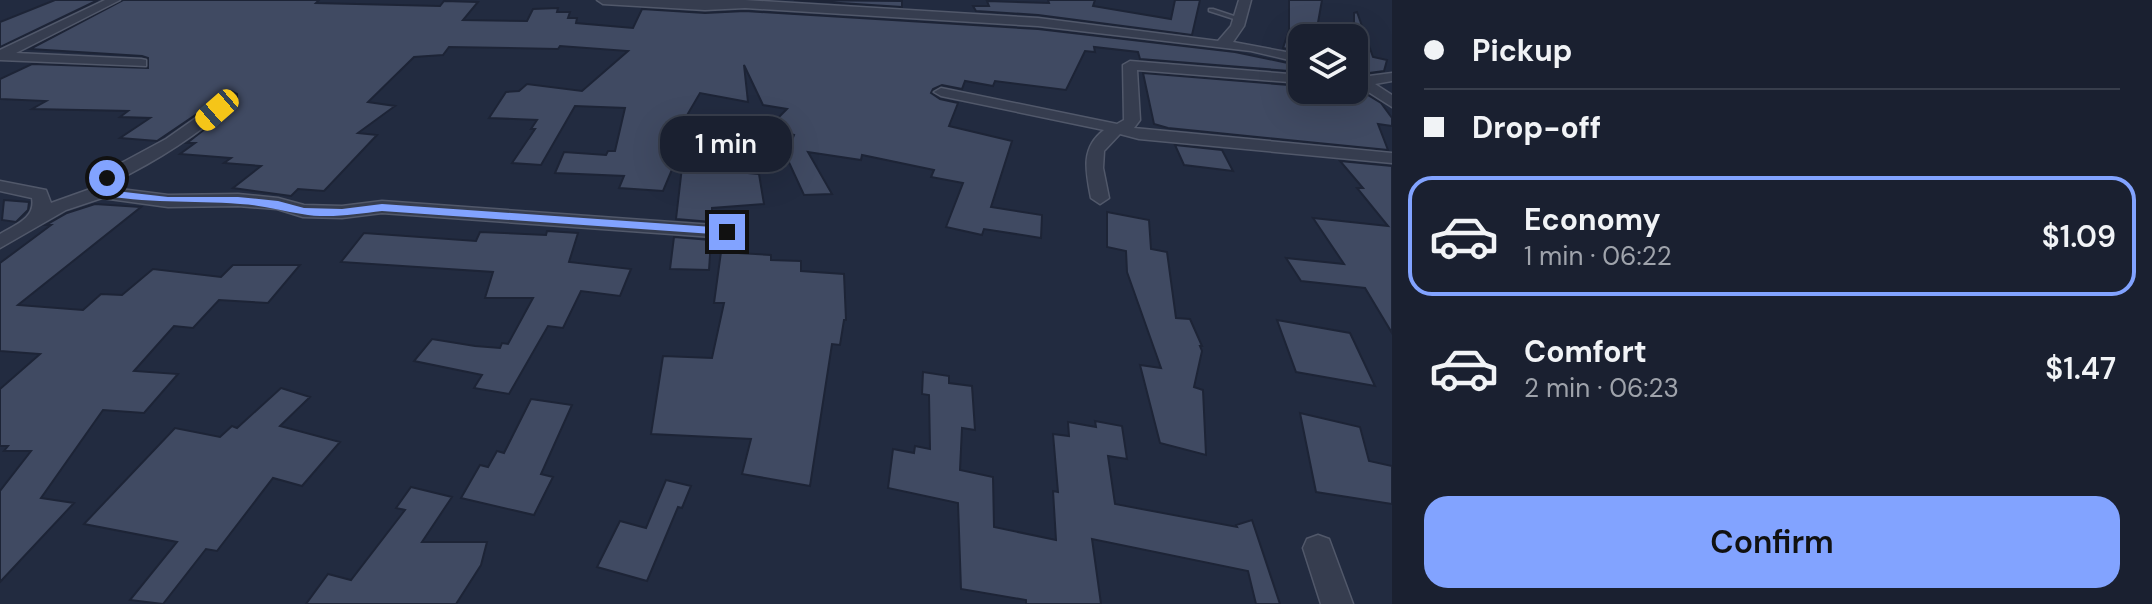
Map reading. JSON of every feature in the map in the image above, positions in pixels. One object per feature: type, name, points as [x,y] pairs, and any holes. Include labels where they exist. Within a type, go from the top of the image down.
[{"type":"street","points":[[3,52],[114,0]]},
{"type":"street","points":[[603,0],[705,6],[746,2],[1038,22],[1251,47],[1288,56]]},
{"type":"street","points":[[1220,45],[1232,38],[1245,0]]},
{"type":"street","points":[[1123,33],[1138,57],[1150,65]]},
{"type":"street","points":[[3,52],[141,63]]},
{"type":"street","points":[[1100,198],[1092,158],[1096,146],[1116,130],[1128,126],[1132,120],[1130,65],[1288,78]]},
{"type":"street","points":[[1368,77],[1392,76]]},
{"type":"street","points":[[1368,86],[1392,102]]},
{"type":"street","points":[[941,92],[1038,110],[1116,130],[1194,141],[1271,145],[1392,158]]},
{"type":"street","points":[[101,192],[107,178],[138,164],[178,139],[230,99]]},
{"type":"street","points":[[0,186],[40,194],[43,206],[39,216]]},
{"type":"street","points":[[0,242],[39,216],[83,196],[101,192],[168,201],[238,200],[278,204],[303,211],[342,212],[382,207],[727,232]]},
{"type":"street","points":[[1318,548],[1337,604]]},
{"type":"lane","points":[[1211,10],[1240,19]]},
{"type":"building","points":[[55,0],[98,0],[0,47],[0,22]]},
{"type":"building","points":[[123,0],[319,0],[316,3],[440,6],[444,1],[478,2],[463,20],[527,21],[533,9],[558,8],[557,12],[570,12],[568,18],[577,18],[576,23],[633,28],[642,9],[705,13],[745,11],[1038,29],[1235,52],[1288,63],[1288,71],[1140,59],[1138,52],[1094,47],[1095,52],[1085,51],[1066,90],[995,81],[993,86],[965,81],[962,89],[942,85],[933,89],[931,93],[940,99],[958,103],[949,126],[1012,141],[991,207],[1042,215],[1041,238],[984,229],[982,235],[946,227],[963,183],[931,177],[934,170],[862,155],[861,160],[808,152],[832,194],[804,195],[786,156],[794,135],[768,128],[787,109],[763,105],[744,65],[748,102],[700,93],[669,146],[682,146],[663,191],[619,188],[624,176],[555,173],[564,152],[606,155],[608,151],[615,151],[625,108],[575,106],[541,165],[512,163],[535,129],[531,129],[537,120],[489,118],[506,92],[519,91],[527,84],[582,91],[628,51],[560,46],[558,49],[449,47],[443,55],[414,57],[368,102],[395,106],[358,133],[377,135],[324,191],[298,189],[291,196],[233,188],[261,166],[224,163],[231,158],[180,154],[195,143],[187,143],[237,104],[237,94],[231,91],[157,141],[120,138],[150,118],[120,117],[128,111],[32,109],[46,101],[0,99],[0,79],[32,64],[148,68],[148,58],[30,49]]},
{"type":"building","points":[[794,0],[902,1],[902,7]]},
{"type":"building","points":[[1048,0],[1095,0],[1093,6],[1171,19],[1175,0],[1200,0],[1192,35],[1038,15],[976,11],[973,6],[989,6],[987,1],[1049,3]]},
{"type":"building","points":[[1289,0],[1322,0],[1318,24],[1289,24]]},
{"type":"building","points":[[1357,12],[1361,24],[1354,24],[1354,13]]},
{"type":"building","points":[[1288,33],[1288,49],[1283,48]]},
{"type":"building","points":[[1368,43],[1373,57],[1387,60],[1384,71],[1368,73]]},
{"type":"building","points":[[1143,73],[1288,85],[1288,104],[1368,104],[1368,95],[1381,103],[1392,118],[1392,126],[1378,124],[1388,150],[1168,128],[1154,124]]},
{"type":"building","points":[[1175,145],[1222,150],[1233,171],[1184,165]]},
{"type":"building","points":[[684,150],[727,152],[725,171],[759,174],[764,204],[712,208],[712,222],[676,219]]},
{"type":"building","points":[[1340,161],[1392,166],[1392,333],[1365,288],[1301,281],[1286,258],[1344,264],[1313,218],[1388,226],[1357,188],[1363,188]]},
{"type":"building","points":[[4,200],[29,202],[28,210],[16,222],[2,220]]},
{"type":"building","points":[[95,204],[141,207],[18,305],[83,310],[101,294],[122,295],[153,269],[221,277],[233,265],[300,265],[268,303],[219,300],[193,328],[174,326],[134,371],[178,374],[144,413],[103,410],[41,498],[74,503],[0,582],[0,491],[31,451],[4,451],[8,446],[0,446],[0,389],[40,354],[0,351],[0,263],[51,225],[46,225],[67,213]]},
{"type":"building","points":[[1107,212],[1149,220],[1151,249],[1167,252],[1176,318],[1190,319],[1202,346],[1194,387],[1203,390],[1206,455],[1160,443],[1140,365],[1161,368],[1127,272],[1126,251],[1107,247]]},
{"type":"building","points":[[547,231],[578,233],[569,262],[631,269],[620,296],[581,291],[563,328],[548,326],[509,394],[474,388],[482,375],[414,361],[432,339],[500,348],[502,343],[508,344],[533,298],[485,298],[493,272],[341,262],[364,233],[476,241],[480,232],[546,235]]},
{"type":"building","points":[[674,237],[711,240],[709,270],[670,269]]},
{"type":"building","points":[[721,252],[771,255],[771,260],[801,261],[801,271],[844,274],[846,320],[840,345],[832,344],[810,486],[742,474],[751,439],[651,434],[663,356],[712,358],[724,303],[714,303]]},
{"type":"building","points":[[1277,320],[1350,333],[1375,386],[1296,372]]},
{"type":"building","points":[[923,372],[949,376],[949,383],[972,386],[975,430],[962,428],[960,470],[993,477],[994,527],[1056,540],[1053,491],[1058,492],[1053,434],[1069,436],[1068,422],[1096,427],[1095,421],[1122,426],[1127,459],[1108,456],[1115,504],[1237,527],[1252,520],[1280,604],[1256,604],[1248,571],[1092,539],[1101,604],[1026,604],[1026,600],[961,589],[958,503],[888,488],[893,449],[914,453],[915,446],[930,449],[929,395],[922,394]]},
{"type":"building","points":[[281,388],[310,397],[280,426],[340,442],[302,486],[273,478],[217,551],[206,549],[163,604],[130,600],[177,542],[84,524],[175,428],[220,437],[232,426],[237,428]]},
{"type":"building","points":[[531,399],[572,405],[541,474],[553,477],[534,515],[461,498],[480,465],[488,467],[497,451],[504,453]]},
{"type":"building","points":[[1300,413],[1360,427],[1369,461],[1392,466],[1392,504],[1316,492]]},
{"type":"building","points":[[666,480],[691,486],[682,508],[678,507],[647,581],[597,567],[620,521],[646,528]]},
{"type":"building","points":[[411,487],[452,497],[422,542],[487,542],[481,565],[456,604],[306,604],[328,574],[351,580],[405,510],[396,508]]},
{"type":"route","points":[[107,178],[101,192],[168,201],[238,200],[278,204],[303,211],[342,212],[382,207],[692,227],[727,232]]}]
